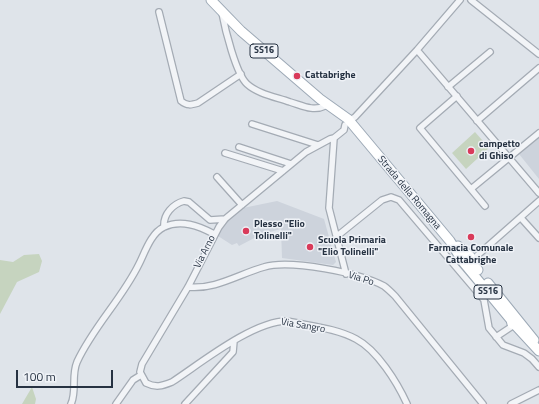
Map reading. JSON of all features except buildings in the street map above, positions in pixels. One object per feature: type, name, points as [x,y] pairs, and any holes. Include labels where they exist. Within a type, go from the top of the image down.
[{"type":"main road","name":"Strada della Romagna","points":[[211,0],[222,12],[369,145],[450,241],[468,259],[514,322],[539,351]]},
{"type":"main road","name":"Strada della Romagna","points":[[514,322],[539,346]]},
{"type":"street","points":[[346,274],[329,208],[335,137],[346,123],[355,117],[417,50],[460,0]]},
{"type":"street","points":[[471,0],[539,54]]},
{"type":"street","points":[[159,12],[181,101],[185,105],[198,103],[241,74]]},
{"type":"street","points":[[222,12],[227,35],[241,74],[247,84],[256,90],[311,109],[322,103]]},
{"type":"street","points":[[417,50],[539,193]]},
{"type":"street","points":[[448,87],[490,52]]},
{"type":"street","points":[[478,121],[539,68]]},
{"type":"street","points":[[457,96],[420,128],[485,206]]},
{"type":"street","points":[[252,124],[318,145]]},
{"type":"street","points":[[471,189],[539,133]]},
{"type":"street","name":"Via Arno","points":[[116,404],[133,380],[141,374],[142,364],[188,286],[214,234],[225,219],[291,164],[318,145],[335,137]]},
{"type":"street","points":[[239,147],[291,164]]},
{"type":"street","points":[[225,153],[283,171]]},
{"type":"street","points":[[217,177],[242,205]]},
{"type":"street","points":[[336,237],[382,200],[391,197],[399,200],[484,300],[489,328],[496,337],[503,345],[524,354],[532,359],[539,367]]},
{"type":"street","points":[[164,227],[165,217],[172,208],[184,201],[189,202],[210,220],[225,219]]},
{"type":"street","points":[[468,259],[485,249],[522,218],[539,201]]},
{"type":"street","points":[[522,218],[539,238]]},
{"type":"street","points":[[71,404],[74,397],[74,371],[76,363],[89,339],[133,276],[156,234],[164,227],[187,224],[200,227],[214,234]]},
{"type":"street","name":"Via Po","points":[[188,286],[206,287],[266,266],[295,265],[346,274],[384,287],[395,296],[483,404]]},
{"type":"street","name":"Via Sangro","points":[[141,374],[146,383],[157,387],[163,386],[172,382],[234,341],[266,325],[278,321],[287,321],[343,333],[364,344],[388,371],[407,404]]},
{"type":"street","points":[[496,337],[514,322]]},
{"type":"street","points":[[186,404],[233,352],[234,341]]},
{"type":"street","points":[[510,404],[539,390]]},
{"type":"shaded area","points":[[539,137],[539,179],[519,154]]},
{"type":"shaded area","name":"Plesso \"Elio Tolinelli\"","points":[[277,201],[324,219],[336,262],[333,265],[282,258],[281,229],[262,234],[239,246],[237,243],[232,245],[218,236],[225,223],[243,208]]},
{"type":"green space","name":"campetto di Ghiso","points":[[475,132],[489,148],[466,169],[452,153]]},
{"type":"green space","points":[[39,254],[42,261],[39,272],[17,282],[0,314],[0,260],[13,262],[24,255]]},
{"type":"green space","points":[[32,387],[36,399],[35,404],[22,404]]},
{"type":"place","name":"Cattabrighe","points":[[297,76]]},
{"type":"place","name":"campetto di Ghiso","points":[[471,151]]},
{"type":"place","name":"Plesso \"Elio Tolinelli\"","points":[[246,231]]},
{"type":"place","name":"Farmacia Comunale Cattabrighe","points":[[471,237]]},
{"type":"place","name":"Scuola Primaria \"Elio Tolinelli\"","points":[[310,247]]}]
